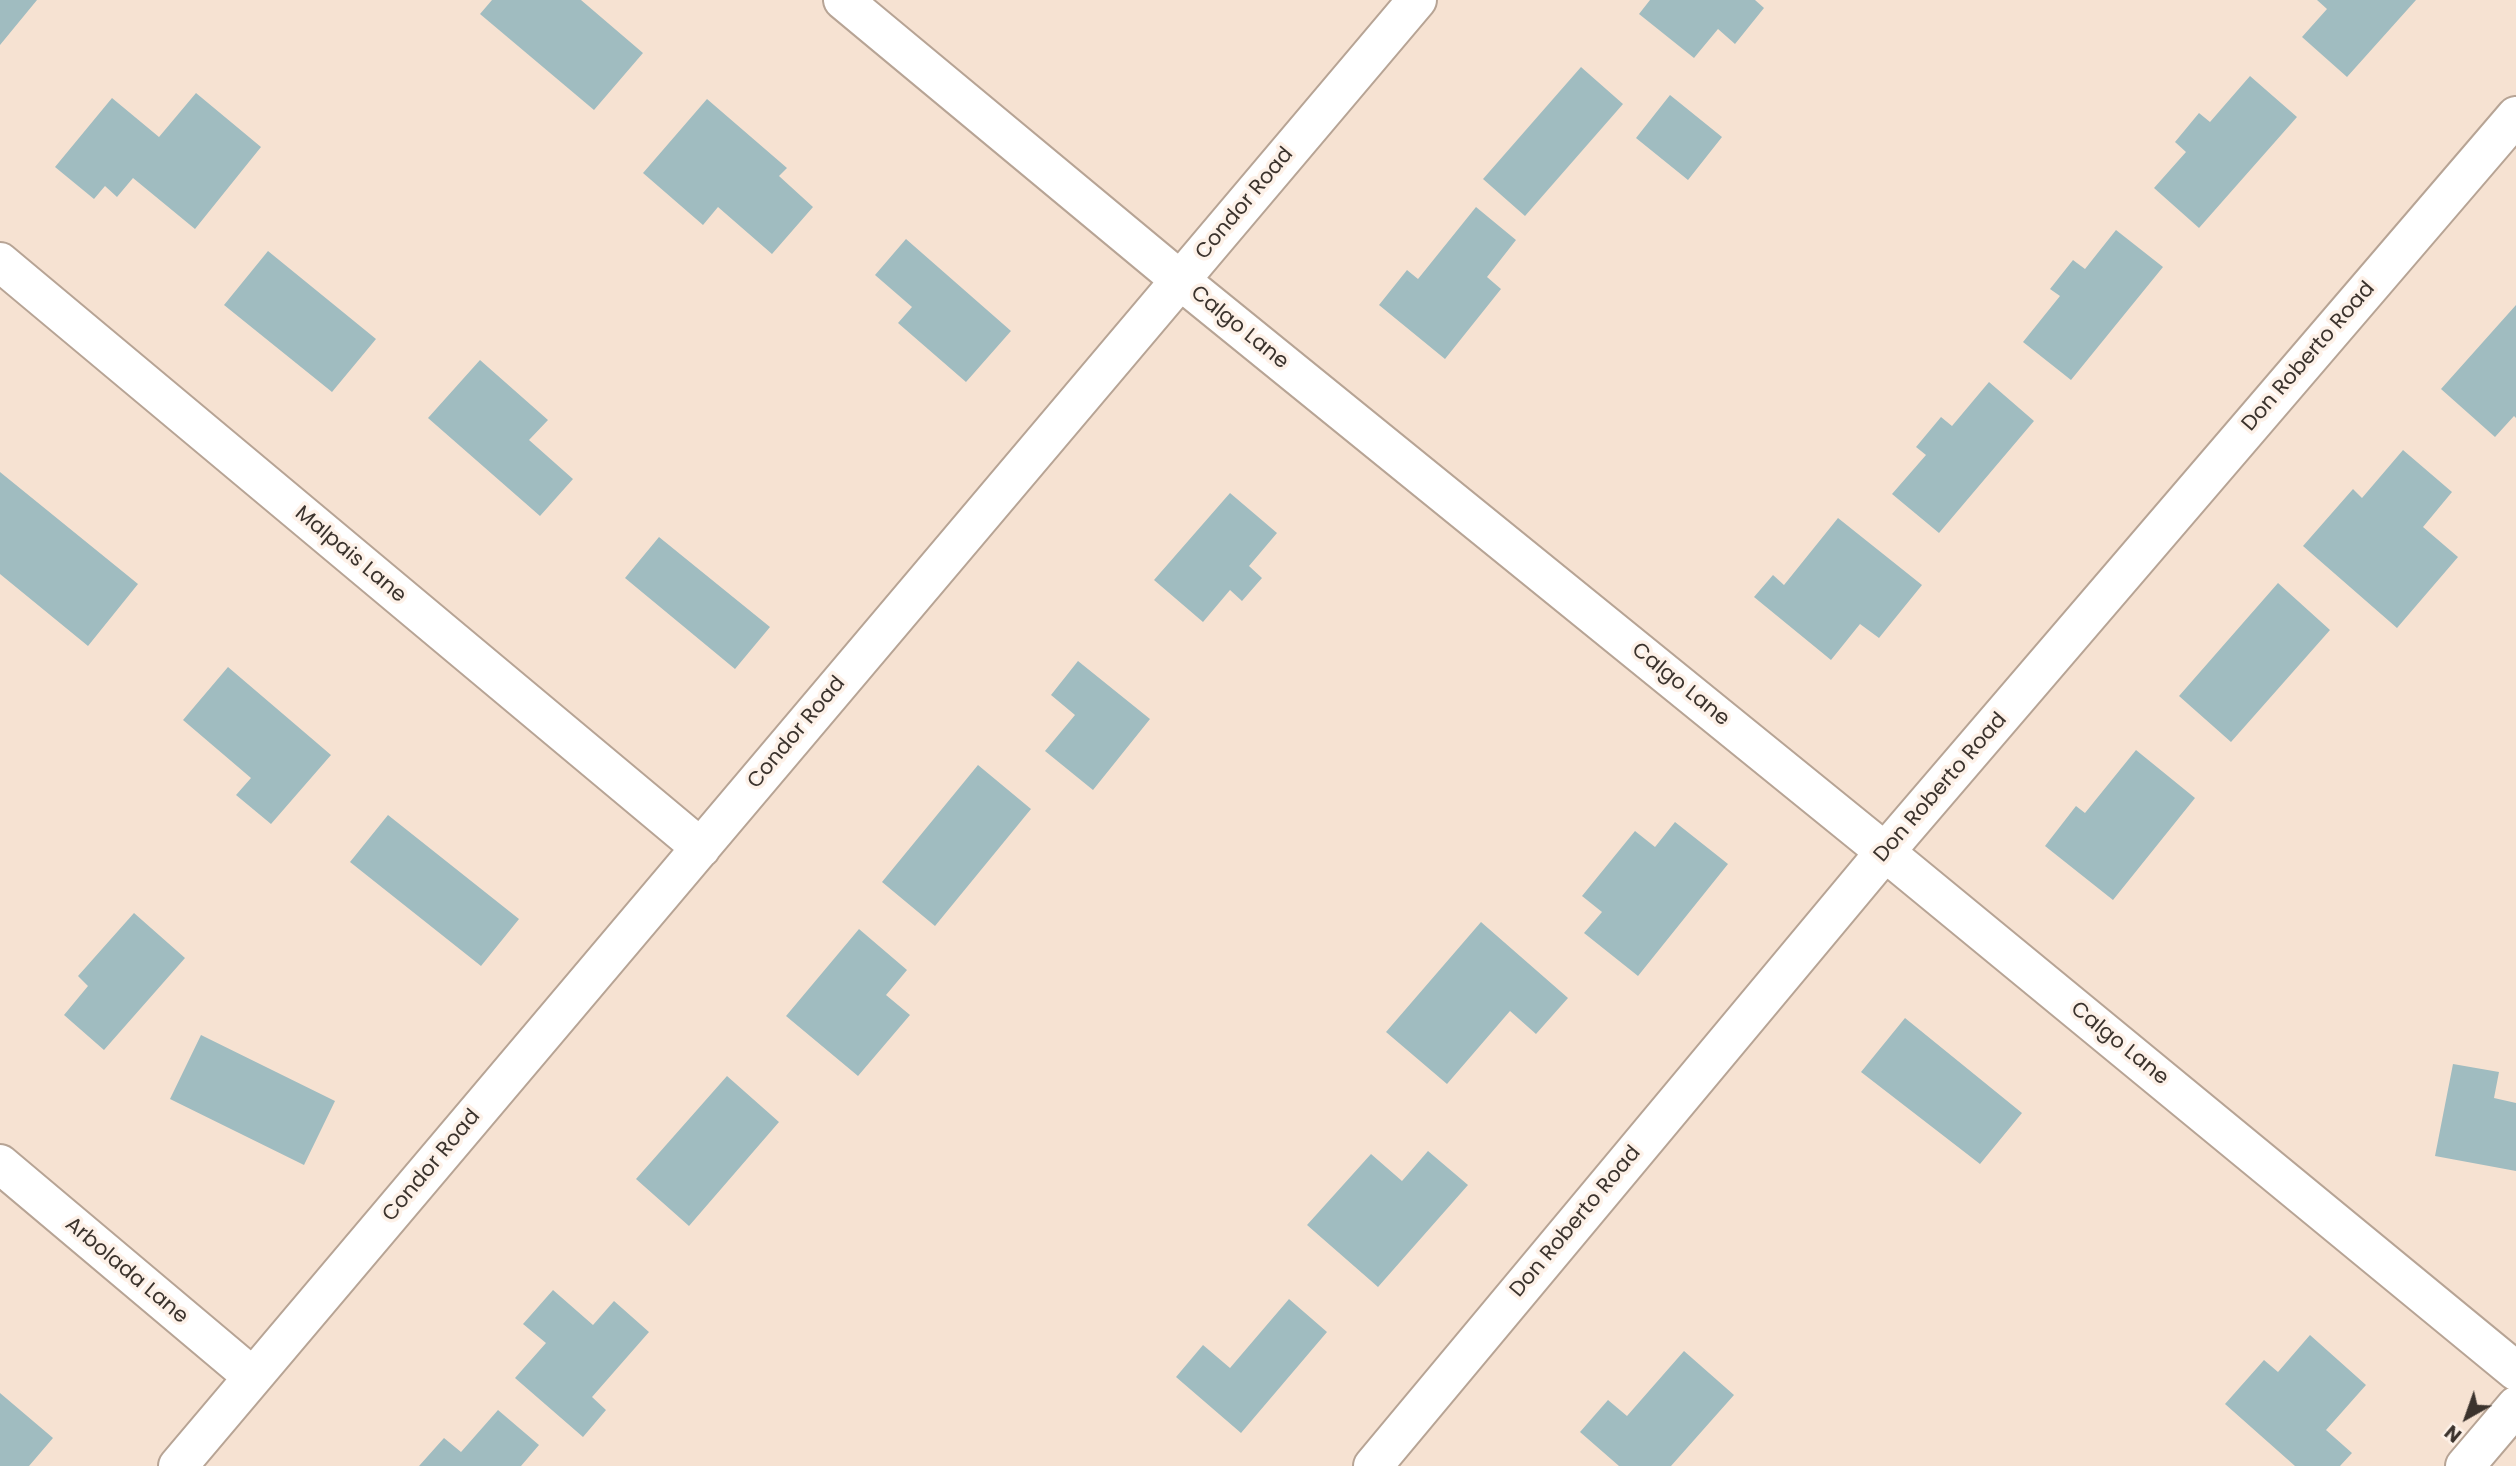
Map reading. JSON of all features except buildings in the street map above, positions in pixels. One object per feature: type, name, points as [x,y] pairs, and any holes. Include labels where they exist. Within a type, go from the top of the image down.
[{"type":"street","name":"Calgo Lane","points":[[843,0],[1180,280],[1885,852],[2516,1371]]},
{"type":"street","name":"Condor Road","points":[[178,1466],[1417,0]]},
{"type":"street","name":"Don Roberto Road","points":[[1373,1466],[1885,852],[2516,116]]},
{"type":"street","name":"Malpais Lane","points":[[0,262],[701,848]]},
{"type":"street","name":"Arbolada Lane","points":[[0,1164],[253,1377]]},
{"type":"street","points":[[2465,1466],[2516,1406]]}]
